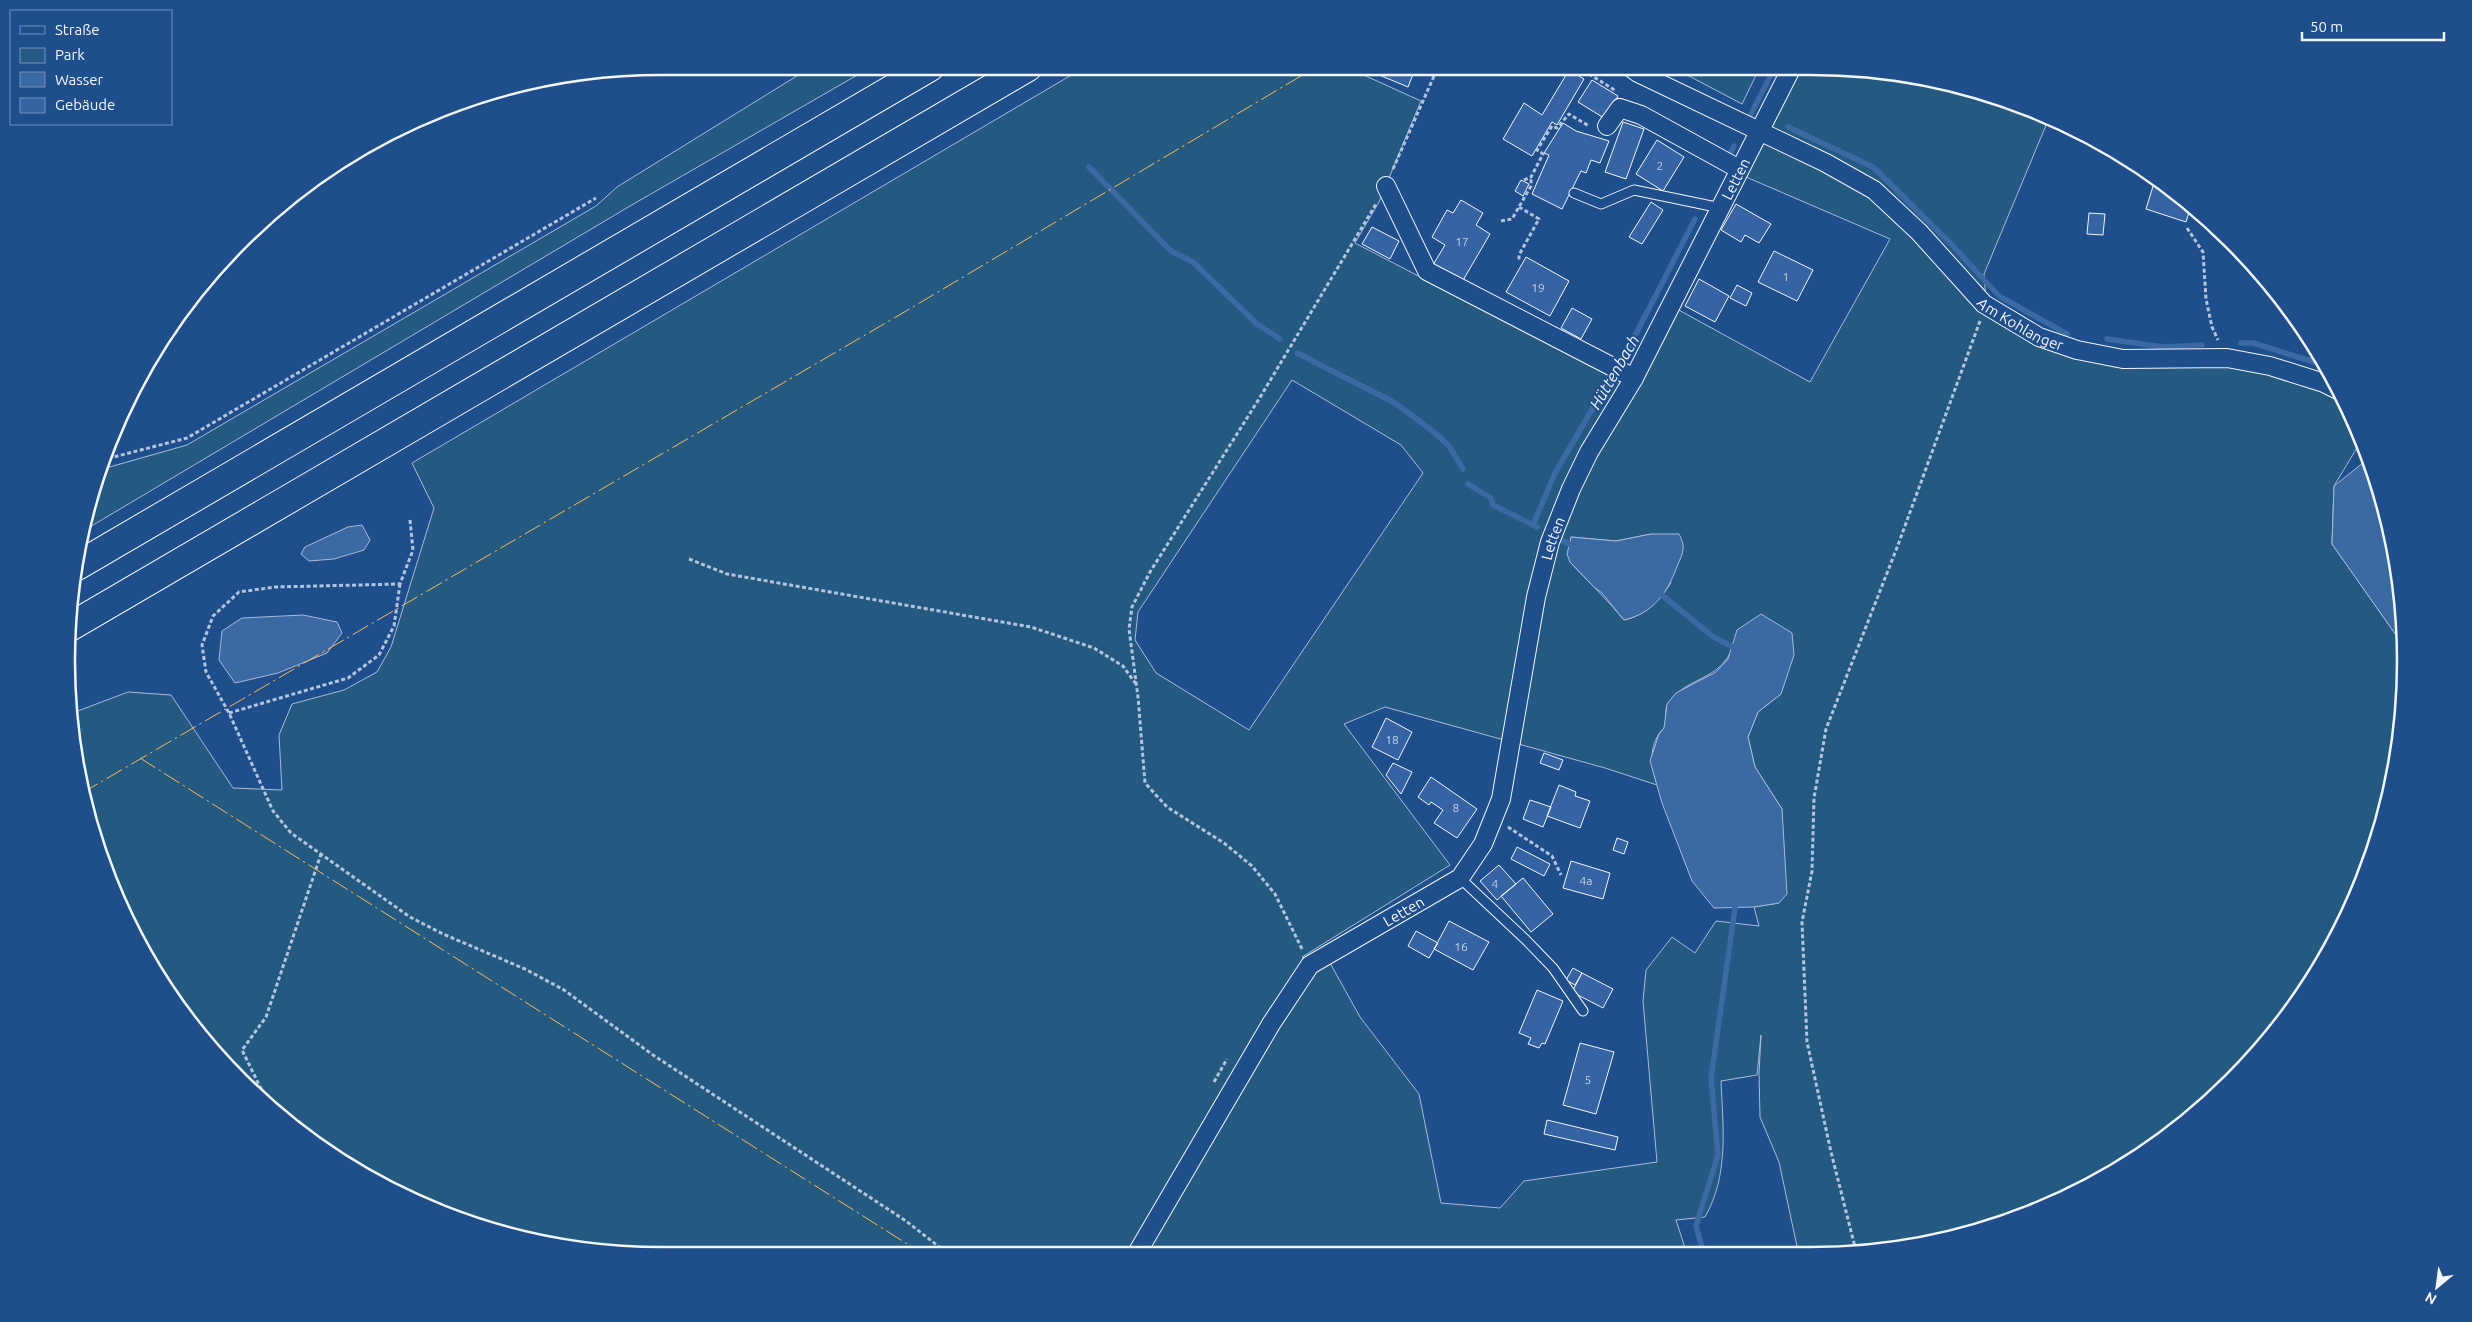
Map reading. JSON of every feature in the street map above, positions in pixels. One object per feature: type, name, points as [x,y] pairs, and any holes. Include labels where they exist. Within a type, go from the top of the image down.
[{"type":"highway","points":[[84,562],[915,75]]},
{"type":"highway","points":[[76,623],[1014,75]]},
{"type":"street","points":[[1642,75],[1758,133]]},
{"type":"street","name":"Letten","points":[[1141,1247],[1271,1024],[1310,965],[1460,878],[1483,844],[1495,819],[1501,799],[1536,597],[1550,542],[1589,452],[1634,378],[1788,75]]},
{"type":"street","points":[[1607,126],[1620,108],[1641,115],[1739,169]]},
{"type":"street","name":"Am Kohlanger","points":[[1758,133],[1826,164],[1874,190],[1919,232],[1984,304],[2039,337],[2077,350],[2123,359],[2227,358],[2270,366],[2327,385]]},
{"type":"street","points":[[1386,186],[1427,271],[1520,317],[1634,378]]},
{"type":"lane","points":[[1574,193],[1601,204],[1634,190],[1721,208]]},
{"type":"lane","points":[[1460,878],[1553,968],[1583,1011]]},
{"type":"path","points":[[1310,965],[1275,894],[1252,866],[1224,843],[1167,807],[1145,783],[1129,629],[1132,607],[1150,572],[1264,391],[1386,186],[1435,75]]},
{"type":"path","points":[[1590,75],[1620,94],[1641,115]]},
{"type":"path","points":[[1524,180],[1530,177],[1543,154],[1537,150],[1552,126],[1557,128],[1568,114],[1604,134],[1607,126]]},
{"type":"path","points":[[1501,221],[1512,219],[1531,186],[1530,177]]},
{"type":"path","points":[[112,457],[187,438],[596,198]]},
{"type":"path","points":[[1519,207],[1540,219],[1519,255],[1519,261]]},
{"type":"path","points":[[2187,228],[2203,252],[2206,299],[2212,327],[2227,358]]},
{"type":"path","points":[[1855,1245],[1831,1152],[1807,1042],[1802,922],[1812,871],[1814,798],[1826,729],[1898,545],[1981,318],[1984,304]]},
{"type":"path","points":[[229,713],[348,678],[379,655],[394,626],[400,584],[413,550],[410,520]]},
{"type":"path","points":[[689,559],[727,574],[1031,627],[1094,648],[1123,666],[1136,684]]},
{"type":"path","points":[[400,584],[275,587],[240,592],[213,616],[202,646],[206,672],[229,713],[273,811],[291,833],[410,917],[443,934],[525,968],[564,990],[653,1055],[906,1221],[938,1247]]},
{"type":"path","points":[[1495,819],[1552,856],[1561,875]]},
{"type":"path","points":[[261,1088],[242,1050],[266,1017],[321,854]]},
{"type":"green space","points":[[798,75],[857,75],[630,206],[91,526],[108,467],[187,445],[596,206],[617,187]]},
{"type":"green space","points":[[1071,75],[1364,75],[1421,101],[1379,202],[1355,243],[1622,382],[1666,303],[1810,382],[1890,239],[1746,177],[1797,75],[1849,76],[1887,80],[1963,95],[1999,106],[2046,125],[1984,274],[1987,314],[2030,340],[2225,364],[2294,380],[2334,397],[2356,449],[2334,486],[2332,544],[2396,636],[2396,699],[2392,737],[2377,813],[2366,849],[2337,920],[2298,987],[2252,1047],[2197,1102],[2137,1148],[2070,1187],[1999,1216],[1963,1227],[1887,1242],[1849,1246],[1797,1247],[1779,1162],[1760,1117],[1759,1074],[1761,1035],[1757,1075],[1721,1081],[1723,1151],[1718,1185],[1705,1217],[1676,1220],[1685,1247],[661,1247],[585,1242],[509,1227],[473,1216],[402,1187],[335,1148],[275,1102],[220,1047],[196,1018],[154,954],[135,920],[106,849],[86,775],[77,711],[128,692],[171,695],[233,788],[282,790],[279,735],[292,704],[344,690],[377,672],[391,647],[434,508],[412,463]],"holes":[[[1292,380],[1401,445],[1423,473],[1249,730],[1156,673],[1135,640],[1138,612]],[[1651,534],[1671,583],[1646,611],[1624,620],[1570,562],[1571,537],[1616,541]],[[1733,646],[1781,694],[1758,712],[1748,737],[1755,767],[1782,809],[1779,903],[1754,907],[1759,926],[1716,921],[1695,953],[1672,937],[1646,970],[1643,1001],[1657,1162],[1524,1181],[1500,1208],[1441,1203],[1419,1094],[1360,1017],[1330,963],[1302,957],[1450,865],[1344,724],[1385,707],[1605,768],[1657,785],[1652,753],[1656,740],[1665,725],[1667,705],[1685,687],[1721,666]]]},
{"type":"green space","points":[[1687,75],[1756,75],[1742,104]]},
{"type":"water","points":[[2362,463],[2377,509],[2386,547],[2392,585],[2396,636],[2332,544],[2334,486]]},
{"type":"water","points":[[362,525],[370,540],[364,550],[334,559],[309,561],[301,554],[305,547],[348,527]]},
{"type":"water","points":[[1651,534],[1679,534],[1683,545],[1682,555],[1670,584],[1659,600],[1644,612],[1624,620],[1602,593],[1570,562],[1567,554],[1571,537],[1616,541]]},
{"type":"water","points":[[1761,614],[1792,633],[1794,655],[1781,694],[1758,712],[1748,737],[1755,767],[1782,809],[1787,894],[1779,903],[1754,907],[1714,908],[1692,881],[1662,803],[1650,761],[1659,734],[1664,728],[1667,704],[1676,693],[1716,672],[1728,659],[1737,630]]},
{"type":"water","points":[[303,615],[337,622],[342,633],[327,653],[278,673],[235,683],[219,660],[222,631],[242,618]]},
{"type":"building","points":[[1379,75],[1413,75],[1408,87]]},
{"type":"building","points":[[1566,75],[1577,75],[1584,79],[1557,125],[1552,122],[1532,156],[1503,139],[1524,103],[1542,115]]},
{"type":"building","points":[[1592,80],[1618,96],[1604,118],[1578,102]]},
{"type":"building","points":[[1623,122],[1644,129],[1626,179],[1605,172]]},
{"type":"building","points":[[1563,123],[1576,131],[1609,141],[1600,163],[1591,160],[1586,173],[1581,171],[1562,209],[1532,194],[1549,155],[1544,153]]},
{"type":"building","points":[[1657,140],[1684,157],[1663,191],[1636,174]]},
{"type":"building","points":[[1521,180],[1529,184],[1523,196],[1515,191]]},
{"type":"building","points":[[2153,186],[2189,213],[2186,222],[2146,209]]},
{"type":"building","points":[[1461,200],[1483,213],[1476,225],[1490,234],[1462,282],[1433,265],[1445,245],[1432,237],[1447,210],[1453,213]]},
{"type":"building","points":[[1651,202],[1663,210],[1642,244],[1629,237]]},
{"type":"building","points":[[1736,204],[1771,224],[1759,243],[1745,235],[1741,242],[1721,230]]},
{"type":"building","points":[[2089,213],[2105,214],[2103,235],[2087,234]]},
{"type":"building","points":[[1372,227],[1399,241],[1390,259],[1362,244]]},
{"type":"building","points":[[1774,251],[1813,270],[1797,301],[1758,282]]},
{"type":"building","points":[[1526,257],[1569,281],[1550,316],[1506,292]]},
{"type":"building","points":[[1699,279],[1729,296],[1715,322],[1685,306]]},
{"type":"building","points":[[1737,285],[1752,293],[1746,306],[1730,298]]},
{"type":"building","points":[[1572,308],[1592,319],[1581,339],[1561,328]]},
{"type":"building","points":[[1386,718],[1412,732],[1398,760],[1372,747]]},
{"type":"building","points":[[1544,753],[1563,760],[1559,770],[1540,763]]},
{"type":"building","points":[[1393,763],[1412,772],[1401,794],[1386,775]]},
{"type":"building","points":[[1431,777],[1477,809],[1457,838],[1434,823],[1443,810],[1431,802],[1429,805],[1418,797]]},
{"type":"building","points":[[1559,785],[1576,792],[1575,796],[1590,801],[1580,828],[1547,816]]},
{"type":"building","points":[[1530,800],[1551,807],[1543,827],[1523,819]]},
{"type":"building","points":[[1617,838],[1628,842],[1624,854],[1613,850]]},
{"type":"building","points":[[1517,847],[1550,864],[1544,876],[1511,859]]},
{"type":"building","points":[[1571,861],[1610,873],[1603,899],[1563,888]]},
{"type":"building","points":[[1499,865],[1516,884],[1497,900],[1480,881]]},
{"type":"building","points":[[1523,878],[1553,914],[1531,932],[1501,896]]},
{"type":"building","points":[[1449,921],[1489,942],[1473,970],[1434,949]]},
{"type":"building","points":[[1416,931],[1438,943],[1429,958],[1408,946]]},
{"type":"building","points":[[1573,968],[1582,973],[1575,985],[1566,980]]},
{"type":"building","points":[[1582,973],[1613,989],[1603,1008],[1572,992]]},
{"type":"building","points":[[1537,990],[1563,1001],[1545,1044],[1542,1043],[1539,1048],[1528,1044],[1531,1038],[1519,1033]]},
{"type":"building","points":[[1580,1043],[1614,1052],[1596,1114],[1563,1105]]},
{"type":"building","points":[[1547,1120],[1618,1137],[1615,1150],[1544,1134]]},
{"type":"waterway","name":"Hüttenbach","points":[[1751,114],[1771,75]]},
{"type":"waterway","points":[[1788,127],[1873,167],[1953,246],[1999,296],[2067,334]]},
{"type":"waterway","name":"Hüttenbach","points":[[1729,156],[1734,146]]},
{"type":"waterway","points":[[1089,167],[1171,251],[1193,262],[1257,324],[1280,339]]},
{"type":"waterway","name":"Hüttenbach","points":[[1533,525],[1555,473],[1638,330],[1695,219]]},
{"type":"waterway","points":[[2107,339],[2163,347],[2202,345]]},
{"type":"waterway","points":[[2241,343],[2253,343],[2314,362]]},
{"type":"waterway","points":[[1297,353],[1395,403],[1434,432],[1449,446],[1463,469]]},
{"type":"waterway","points":[[1468,484],[1491,498],[1493,505],[1537,527]]},
{"type":"waterway","points":[[1558,538],[1576,548]]},
{"type":"waterway","points":[[1657,591],[1712,636],[1738,650]]},
{"type":"waterway","points":[[1702,1247],[1696,1226],[1718,1155],[1711,1078],[1735,908],[1734,900]]},
{"type":"power","points":[[89,789],[901,314],[1303,75]]},
{"type":"power","points":[[140,758],[912,1247]]}]
